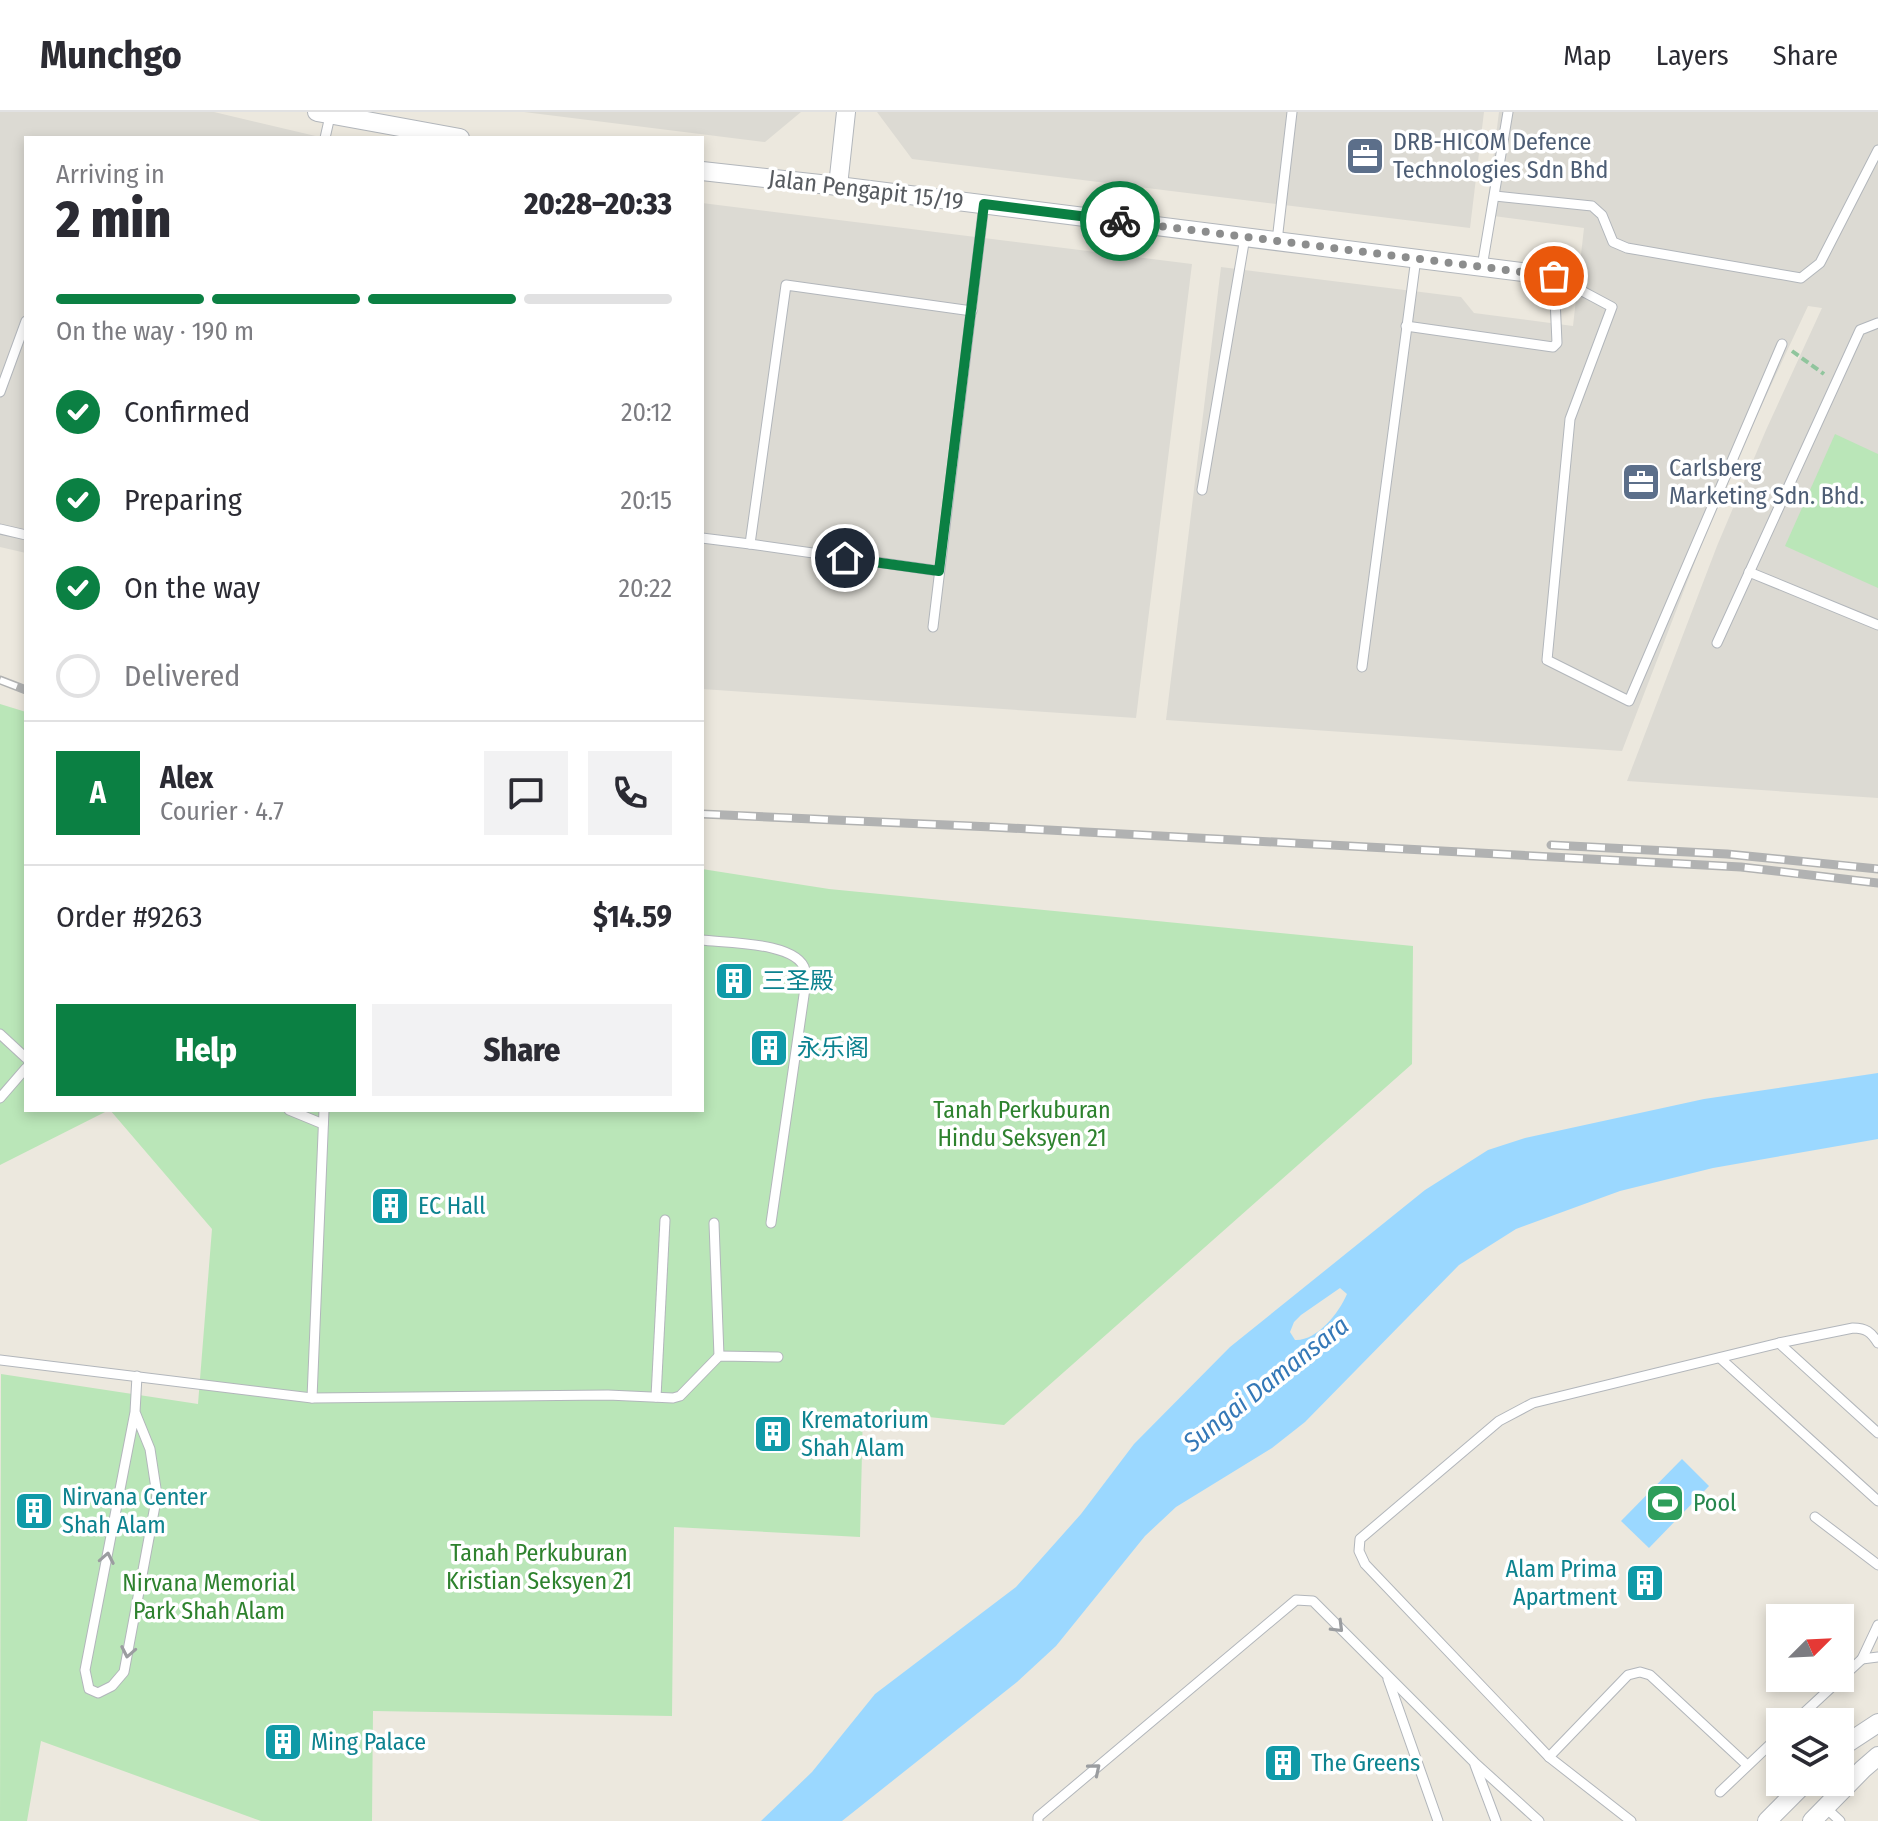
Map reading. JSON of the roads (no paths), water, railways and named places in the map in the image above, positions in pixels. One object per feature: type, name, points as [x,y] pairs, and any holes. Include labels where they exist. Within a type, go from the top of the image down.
[{"type":"street","points":[[838,186],[846,112]]},
{"type":"street","points":[[323,114],[449,136]]},
{"type":"street","name":"Jalan Pengapit 15/19","points":[[704,171],[1554,276]]},
{"type":"street","points":[[1854,1739],[1878,1723]]},
{"type":"street","points":[[1818,1814],[1878,1756]]},
{"type":"street","points":[[1767,1821],[1792,1796]]},
{"type":"lane","points":[[1277,241],[1292,112]]},
{"type":"lane","points":[[1482,267],[1508,112]]},
{"type":"lane","points":[[323,114],[325,136]]},
{"type":"lane","points":[[1495,196],[1592,206],[1602,215],[1613,242],[1627,248],[1801,278],[1820,263],[1878,150]]},
{"type":"lane","points":[[933,627],[984,204]]},
{"type":"lane","points":[[1202,490],[1245,237]]},
{"type":"lane","points":[[1362,667],[1416,258]]},
{"type":"lane","points":[[1406,326],[1553,347],[1557,343],[1554,276]]},
{"type":"lane","points":[[1554,276],[1612,307],[1570,419],[1547,660],[1629,701],[1782,344]]},
{"type":"lane","points":[[750,544],[786,285],[972,311]]},
{"type":"lane","points":[[1717,643],[1860,330],[1878,323]]},
{"type":"lane","points":[[0,392],[24,326]]},
{"type":"lane","points":[[0,529],[24,535]]},
{"type":"lane","points":[[704,538],[939,571]]},
{"type":"lane","points":[[1749,572],[1878,625]]},
{"type":"lane","points":[[704,940],[781,949],[797,956],[805,970],[771,1223]]},
{"type":"lane","points":[[0,1034],[24,1056]]},
{"type":"lane","points":[[2,1091],[24,1070]]},
{"type":"lane","points":[[294,1112],[323,1124]]},
{"type":"lane","points":[[312,1398],[324,1112]]},
{"type":"lane","points":[[656,1397],[665,1220]]},
{"type":"lane","points":[[0,1360],[312,1398],[680,1396],[719,1356],[714,1223]]},
{"type":"lane","points":[[1631,1821],[1549,1757],[1365,1564],[1359,1551],[1360,1539],[1499,1421],[1533,1403],[1853,1328],[1863,1328],[1872,1333],[1878,1343]]},
{"type":"lane","points":[[1779,1343],[1878,1433]]},
{"type":"lane","points":[[719,1356],[778,1357]]},
{"type":"lane","points":[[1720,1358],[1878,1501]]},
{"type":"lane","points":[[135,1412],[150,1449],[157,1495],[124,1672],[112,1686],[98,1693],[89,1689],[85,1670],[135,1412],[137,1376]]},
{"type":"lane","points":[[1815,1517],[1878,1565]]},
{"type":"lane","points":[[1038,1821],[1038,1817],[1296,1600],[1313,1601],[1474,1762],[1539,1821]]},
{"type":"lane","points":[[1809,1708],[1862,1659],[1878,1625]]},
{"type":"lane","points":[[1862,1659],[1878,1657]]},
{"type":"lane","points":[[1549,1757],[1628,1675],[1640,1672],[1650,1675],[1747,1765]]},
{"type":"lane","points":[[1387,1676],[1438,1821]]},
{"type":"lane","points":[[1720,1792],[1766,1748]]},
{"type":"lane","points":[[1474,1762],[1496,1821]]},
{"type":"lane","points":[[1818,1814],[1840,1821]]},
{"type":"water","name":"Sungai Damansara","points":[[1878,1073],[1878,1139],[1713,1168],[1620,1191],[1516,1229],[1459,1265],[1305,1422],[1272,1448],[1176,1507],[1145,1536],[1056,1646],[1017,1682],[842,1821],[761,1821],[812,1772],[875,1694],[1016,1587],[1081,1514],[1134,1444],[1230,1347],[1425,1190],[1488,1150],[1525,1138],[1704,1099]],"holes":[[[1340,1288],[1347,1294],[1339,1309],[1319,1331],[1295,1340],[1290,1332],[1301,1315]]]},
{"type":"water","name":"Pool","points":[[1682,1459],[1709,1486],[1649,1548],[1621,1521]]},
{"type":"railway","points":[[0,680],[24,689]]},
{"type":"railway","points":[[704,814],[1741,867],[1878,883]]},
{"type":"railway","points":[[1551,845],[1727,854],[1878,869]]},
{"type":"place","name":"DRB-HICOM Defence Technologies Sdn Bhd","points":[[1365,156]]},
{"type":"place","name":"Carlsberg Marketing Sdn. Bhd.","points":[[1641,482]]},
{"type":"place","name":"三圣殿","points":[[734,981]]},
{"type":"place","name":"永乐阁","points":[[769,1048]]},
{"type":"place","name":"EC Hall","points":[[390,1206]]},
{"type":"place","name":"Krematorium Shah Alam","points":[[773,1434]]},
{"type":"place","name":"Pool","points":[[1665,1503]]},
{"type":"place","name":"Nirvana Center Shah Alam","points":[[34,1511]]},
{"type":"place","name":"Alam Prima Apartment","points":[[1645,1583]]},
{"type":"place","name":"Ming Palace","points":[[283,1742]]},
{"type":"place","name":"The Greens","points":[[1283,1763]]},
{"type":"park label","name":"Tanah Perkuburan Hindu Seksyen 21","points":[[1022,1124]]},
{"type":"park label","name":"Tanah Perkuburan Kristian Seksyen 21","points":[[539,1567]]},
{"type":"park label","name":"Nirvana Memorial Park Shah Alam","points":[[209,1597]]}]
